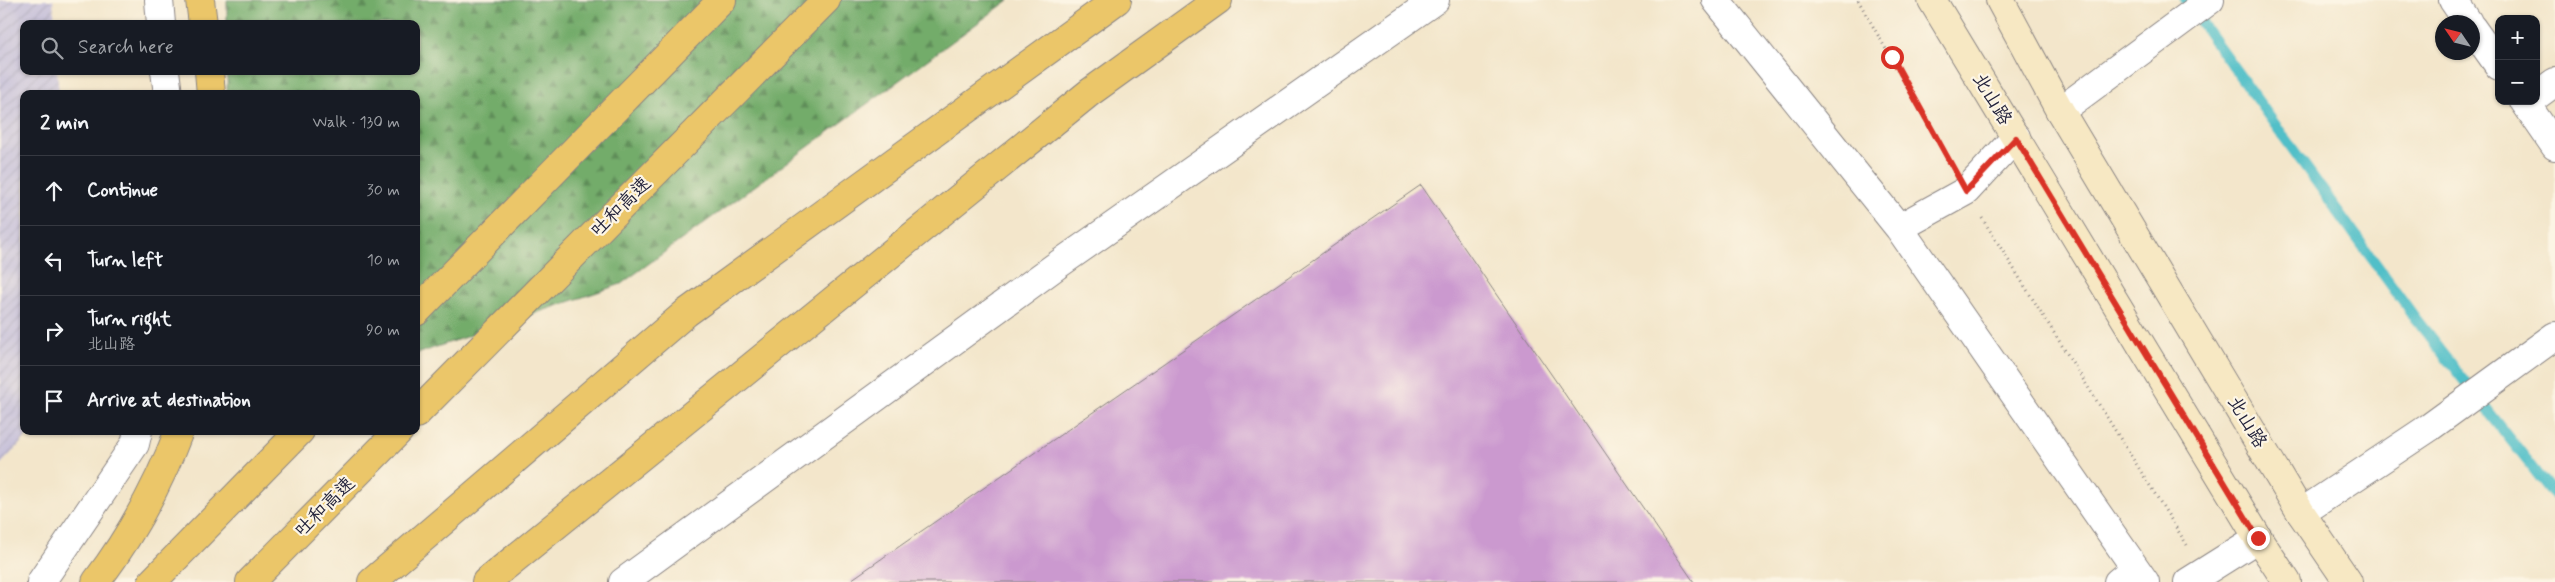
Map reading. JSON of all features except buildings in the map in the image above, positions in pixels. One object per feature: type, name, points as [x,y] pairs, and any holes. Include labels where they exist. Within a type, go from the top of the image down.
[{"type":"highway","points":[[200,0],[202,20]]},
{"type":"highway","points":[[420,308],[722,0]]},
{"type":"highway","name":"吐和高速","points":[[420,410],[826,0]]},
{"type":"highway","points":[[372,582],[686,313],[1117,0]]},
{"type":"highway","points":[[486,582],[1089,94],[1218,0]]},
{"type":"highway","points":[[209,75],[211,90]]},
{"type":"highway","points":[[96,582],[118,552],[171,453],[178,435]]},
{"type":"highway","points":[[152,582],[296,435]]},
{"type":"highway","name":"吐和高速","points":[[250,582],[395,435]]},
{"type":"main road","name":"北山路","points":[[1932,0],[2258,538],[2287,582]]},
{"type":"main road","name":"北山路","points":[[2000,0],[2060,111],[2301,514],[2348,582]]},
{"type":"street","points":[[158,0],[160,20]]},
{"type":"street","points":[[623,582],[1056,266],[1435,0]]},
{"type":"street","points":[[1716,0],[1899,228],[2133,577]]},
{"type":"street","points":[[2060,111],[2210,0]]},
{"type":"street","points":[[2453,0],[2463,15]]},
{"type":"street","points":[[2480,39],[2495,60]]},
{"type":"street","points":[[166,75],[167,90]]},
{"type":"street","points":[[2540,92],[2555,82]]},
{"type":"street","points":[[2531,105],[2555,146]]},
{"type":"street","points":[[1899,228],[1966,191],[2016,138]]},
{"type":"street","points":[[2301,514],[2430,427],[2494,378],[2555,336]]},
{"type":"street","points":[[41,582],[134,444],[137,435]]},
{"type":"street","points":[[2196,576],[2258,538]]},
{"type":"path","points":[[1858,0],[1966,191],[2196,576]]},
{"type":"shaded area","points":[[0,0],[53,0],[55,20],[20,20],[20,75],[57,75],[59,90],[20,90],[20,435],[28,435],[0,465]]},
{"type":"green space","points":[[227,0],[1009,0],[621,284],[420,353],[420,90],[227,90],[227,75],[420,75],[420,20],[227,20]]},
{"type":"waterway","points":[[2185,0],[2415,318],[2555,496]]},
{"type":"route","points":[[1892,57],[1966,191],[2016,138],[2258,538]]}]
